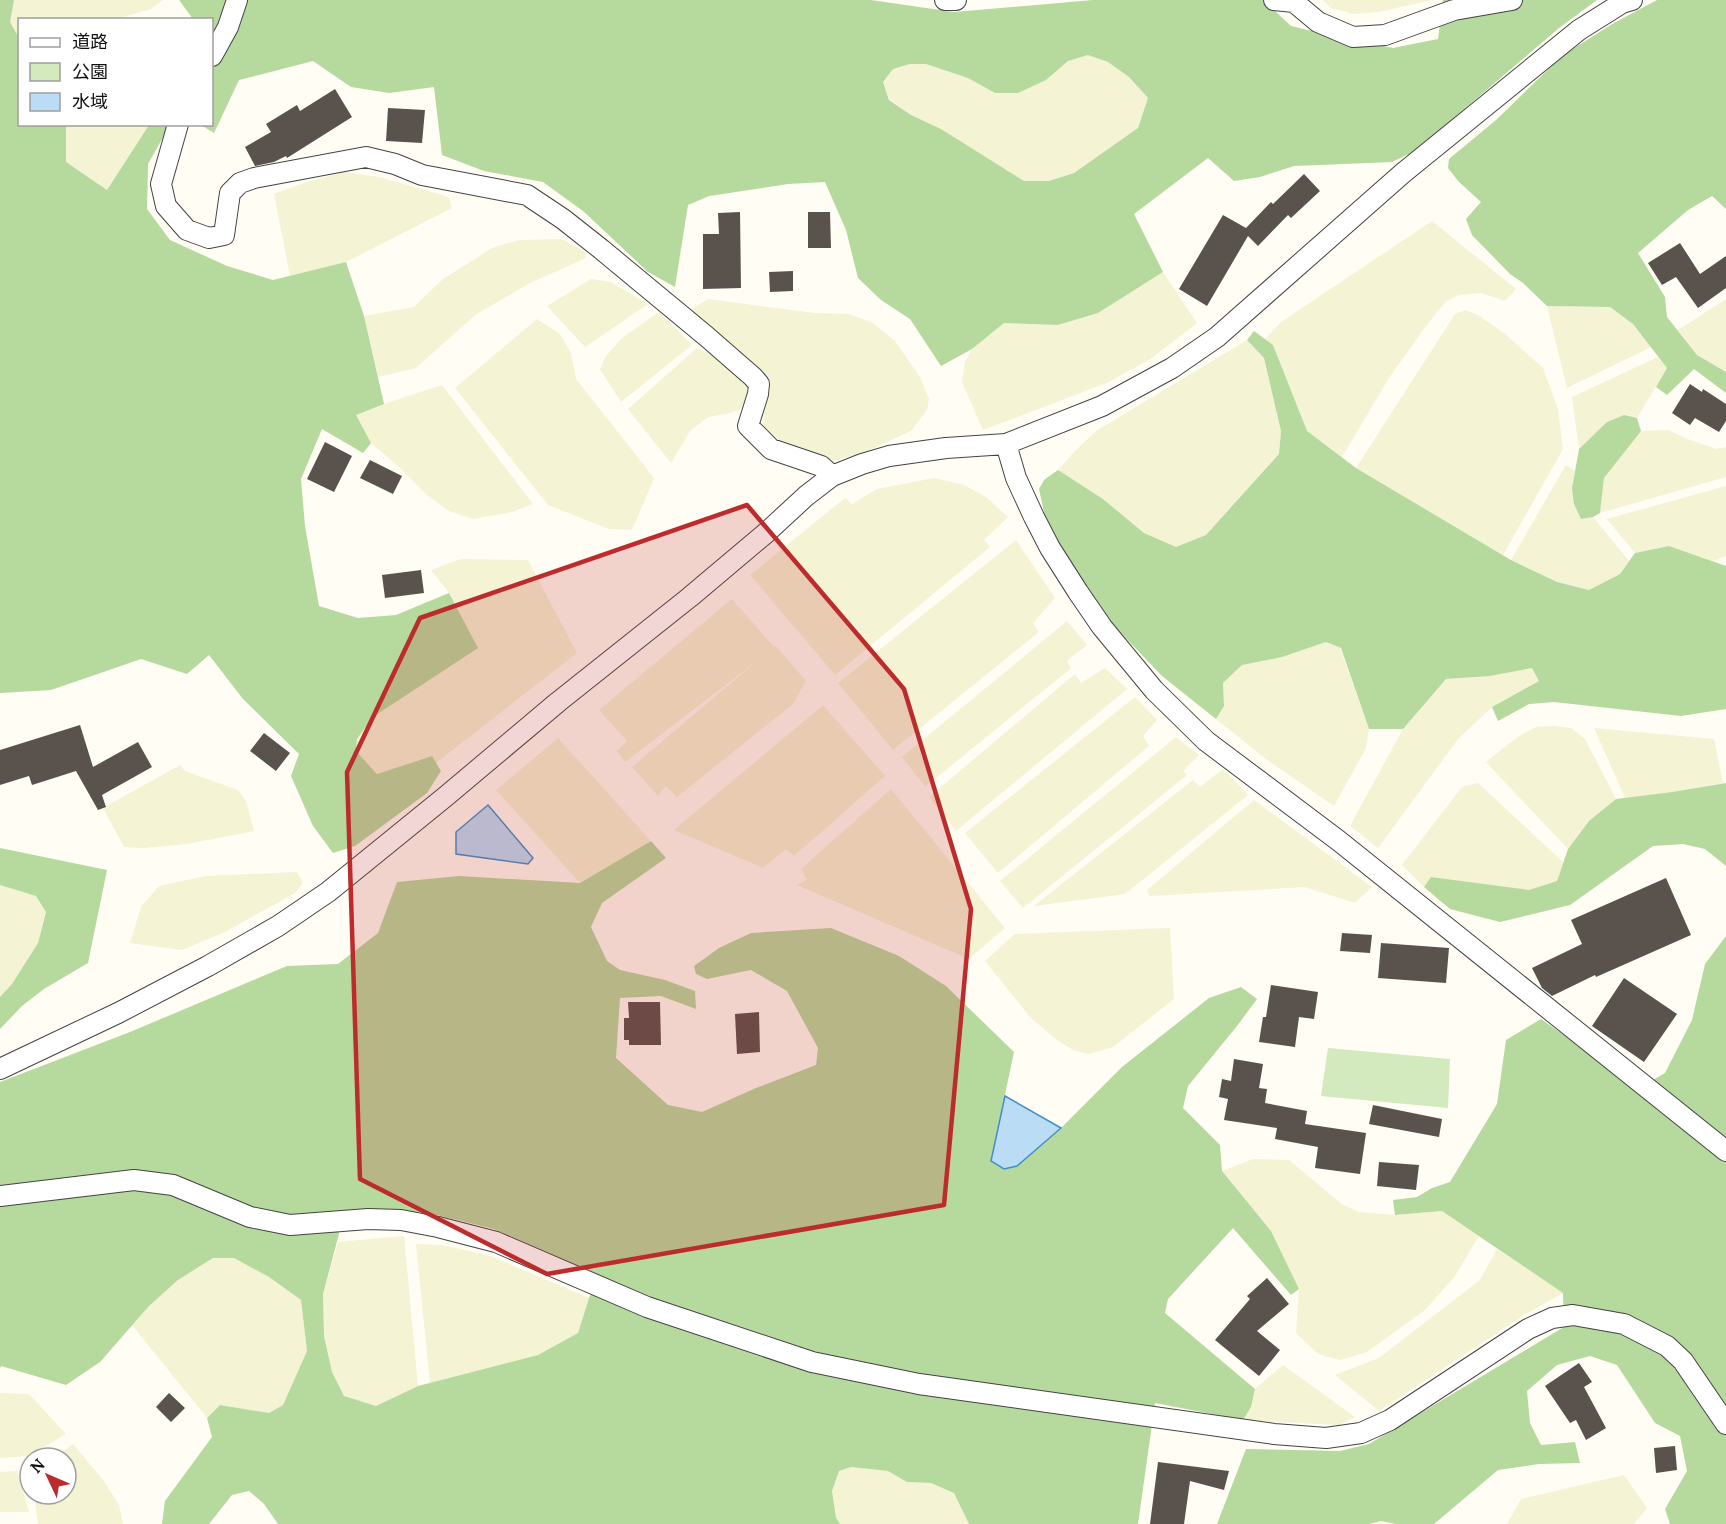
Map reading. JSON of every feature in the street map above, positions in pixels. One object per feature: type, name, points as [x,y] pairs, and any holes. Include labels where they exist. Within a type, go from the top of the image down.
[{"type":"street","points":[[213,54],[228,27],[237,0]]},
{"type":"street","points":[[945,0],[956,0]]},
{"type":"street","points":[[1287,1],[1318,22],[1353,37],[1385,35],[1454,10],[1512,0]]},
{"type":"street","points":[[0,1069],[118,1013],[208,966],[278,926],[328,892],[445,798],[558,702],[690,597],[832,476],[889,456],[934,449],[1006,444],[1102,406],[1172,368],[1218,337],[1403,173],[1579,30],[1625,1]]},
{"type":"street","points":[[177,126],[160,184],[166,206],[187,230],[209,238],[224,235],[230,193],[240,183],[254,178],[366,157],[395,164],[422,175],[527,195],[563,219],[601,249],[753,377],[759,384],[758,394],[748,426],[771,449],[821,466],[832,476]]},
{"type":"street","points":[[1006,444],[1016,478],[1034,517],[1050,548],[1078,592],[1102,627],[1154,690],[1191,727],[1206,741],[1339,841],[1726,1151]]},
{"type":"street","points":[[0,1196],[134,1180],[173,1185],[250,1217],[290,1225],[368,1219],[401,1220],[496,1242],[647,1307],[812,1362],[931,1385],[1263,1433],[1326,1438],[1361,1433],[1390,1420],[1528,1329],[1552,1318],[1573,1315],[1624,1324],[1667,1346],[1683,1361],[1726,1425]]},
{"type":"highlighted area","points":[[747,505],[904,689],[971,909],[944,1205],[547,1274],[360,1179],[347,772],[420,618]]},
{"type":"green space","points":[[0,0],[14,0],[10,22],[18,36],[18,126],[66,126],[66,162],[107,190],[148,126],[169,126],[148,164],[147,209],[170,240],[227,266],[273,280],[346,262],[364,316],[384,404],[356,415],[371,443],[363,453],[322,429],[301,479],[305,526],[319,606],[358,618],[396,615],[449,593],[478,648],[373,717],[357,739],[356,751],[377,774],[432,756],[441,771],[427,793],[355,846],[333,853],[313,826],[291,776],[299,754],[243,699],[209,655],[187,674],[141,659],[51,690],[0,693]]},
{"type":"green space","points":[[14,0],[163,0],[151,9],[120,18],[18,18],[18,36],[10,22]]},
{"type":"green space","points":[[179,0],[871,0],[954,12],[1093,0],[1268,0],[1277,13],[1291,26],[1393,48],[1438,39],[1443,0],[1597,0],[1559,28],[1415,151],[1392,162],[1294,166],[1260,177],[1234,181],[1208,158],[1134,214],[1163,272],[1098,313],[1058,325],[1004,323],[972,349],[941,366],[910,319],[881,300],[858,278],[846,230],[825,182],[788,184],[709,196],[688,205],[675,287],[648,272],[583,211],[543,182],[484,171],[442,155],[434,87],[389,93],[351,87],[313,61],[239,80],[214,133],[203,126],[213,126],[213,18],[192,18]],"holes":[[[1088,55],[1108,62],[1129,77],[1148,98],[1138,128],[1074,173],[1049,181],[1024,181],[941,129],[911,115],[889,100],[883,82],[893,69],[910,64],[926,64],[968,78],[995,93],[1018,93],[1046,80],[1068,61]]]},
{"type":"green space","points":[[1323,0],[1432,0],[1378,12],[1354,14],[1331,8]]},
{"type":"green space","points":[[1657,0],[1726,0],[1726,209],[1712,196],[1688,210],[1638,253],[1665,297],[1667,317],[1697,355],[1726,372],[1726,393],[1694,369],[1667,395],[1656,387],[1667,368],[1633,324],[1610,307],[1547,306],[1510,274],[1472,235],[1466,219],[1481,202],[1458,181],[1448,168],[1449,159],[1496,120],[1563,55],[1614,23]]},
{"type":"green space","points":[[1088,55],[1108,62],[1129,77],[1148,98],[1138,128],[1074,173],[1049,181],[1024,181],[941,129],[911,115],[889,99],[883,82],[893,69],[911,64],[926,64],[968,78],[995,93],[1046,80],[1068,61]]},
{"type":"green space","points":[[66,126],[148,126],[107,190],[65,162]]},
{"type":"green space","points":[[344,172],[379,177],[449,197],[452,208],[346,262],[290,276],[274,194]]},
{"type":"green space","points":[[1432,221],[1516,289],[1505,301],[1481,293],[1459,295],[1445,302],[1389,378],[1342,457],[1306,431],[1273,345],[1265,339],[1281,322]]},
{"type":"green space","points":[[561,239],[584,251],[586,258],[530,283],[475,315],[416,368],[378,377],[364,316],[414,307],[443,279],[494,247],[521,240]]},
{"type":"green space","points":[[1163,272],[1197,323],[1152,358],[1109,382],[983,430],[962,382],[965,362],[972,349],[1004,323],[1058,325],[1098,313]]},
{"type":"green space","points":[[591,279],[611,282],[648,304],[585,347],[547,306]]},
{"type":"green space","points":[[708,299],[814,313],[849,314],[873,323],[895,341],[920,377],[929,399],[927,410],[911,431],[867,451],[834,461],[813,456],[784,443],[764,428],[763,409],[768,392],[751,362],[690,310]]},
{"type":"green space","points":[[1726,299],[1726,372],[1697,355],[1678,330]]},
{"type":"green space","points":[[1547,306],[1610,307],[1633,324],[1651,347],[1567,388]]},
{"type":"green space","points":[[1465,310],[1478,315],[1504,333],[1543,368],[1558,409],[1563,449],[1503,555],[1356,468],[1455,314]]},
{"type":"green space","points":[[659,312],[692,345],[621,402],[600,369],[606,356],[622,338]]},
{"type":"green space","points":[[537,319],[560,334],[571,353],[576,379],[654,478],[632,530],[609,529],[548,505],[455,388]]},
{"type":"green space","points":[[1254,331],[1273,345],[1307,431],[1356,468],[1511,560],[1557,582],[1589,590],[1620,574],[1635,553],[1669,546],[1726,566],[1726,709],[1681,716],[1554,702],[1529,704],[1498,721],[1492,707],[1539,681],[1532,668],[1490,676],[1446,679],[1403,729],[1369,729],[1341,648],[1326,642],[1282,657],[1242,665],[1223,683],[1224,706],[1216,719],[1162,676],[1099,610],[1072,570],[1045,517],[1039,489],[1044,480],[1058,470],[1103,499],[1144,533],[1176,547],[1206,535],[1279,454],[1281,431],[1264,358],[1247,340]]},
{"type":"green space","points":[[1247,340],[1264,358],[1281,431],[1279,454],[1206,535],[1176,547],[1144,533],[1103,499],[1058,470],[1096,431]]},
{"type":"green space","points":[[697,348],[714,356],[749,383],[751,397],[740,410],[708,417],[690,431],[671,463],[628,409]]},
{"type":"green space","points":[[1658,357],[1667,368],[1637,418],[1624,415],[1607,422],[1579,449],[1572,397]]},
{"type":"green space","points":[[442,385],[533,504],[512,512],[473,519],[449,511],[428,496],[371,443],[356,415]]},
{"type":"green space","points":[[1624,415],[1637,418],[1641,431],[1604,478],[1600,513],[1581,519],[1574,504],[1572,488],[1579,449],[1607,422]]},
{"type":"green space","points":[[1668,430],[1716,449],[1726,447],[1726,477],[1600,513],[1604,478],[1624,451],[1641,431]]},
{"type":"green space","points":[[1566,465],[1575,471],[1572,488],[1581,519],[1593,517],[1629,561],[1620,574],[1589,590],[1557,582],[1511,560]]},
{"type":"green space","points":[[934,478],[964,485],[986,497],[1008,517],[984,540],[990,547],[835,675],[750,575],[845,498],[852,504],[877,489]]},
{"type":"green space","points":[[1726,486],[1726,556],[1713,561],[1669,546],[1635,553],[1607,519]]},
{"type":"green space","points":[[1016,540],[1055,598],[1033,623],[1039,632],[893,750],[838,683]]},
{"type":"green space","points":[[461,559],[528,560],[577,653],[436,763],[431,756],[377,774],[356,751],[357,739],[373,717],[477,648],[449,593],[431,570]]},
{"type":"green space","points":[[732,599],[806,681],[793,704],[677,797],[666,786],[658,796],[632,767],[757,661],[625,762],[617,751],[627,741],[599,710]]},
{"type":"green space","points":[[1067,621],[1087,645],[1067,661],[1071,668],[925,787],[902,757]]},
{"type":"green space","points":[[1326,642],[1340,648],[1369,729],[1366,748],[1334,806],[1266,759],[1216,719],[1224,706],[1223,683],[1242,665],[1282,657]]},
{"type":"green space","points":[[1105,668],[1127,689],[956,831],[929,797],[1075,674],[1081,683]]},
{"type":"green space","points":[[1533,668],[1539,681],[1492,707],[1458,739],[1378,848],[1350,826],[1403,729],[1446,679],[1490,676]]},
{"type":"green space","points":[[1135,697],[1157,720],[1143,736],[1149,746],[998,873],[965,833]]},
{"type":"green space","points":[[823,705],[885,776],[794,856],[786,849],[763,868],[674,830]]},
{"type":"green space","points":[[1536,727],[1571,728],[1585,739],[1616,799],[1589,821],[1568,849],[1486,762],[1516,738]]},
{"type":"green space","points":[[1594,728],[1714,739],[1723,783],[1625,798]]},
{"type":"green space","points":[[1176,737],[1199,755],[1183,771],[1187,775],[1023,908],[1000,881]]},
{"type":"green space","points":[[558,738],[651,841],[580,883],[496,790]]},
{"type":"green space","points":[[180,765],[185,771],[238,790],[246,801],[254,831],[187,844],[143,848],[124,847],[103,808]]},
{"type":"green space","points":[[1223,769],[1248,795],[1125,894],[1034,906],[1193,780],[1200,787]]},
{"type":"green space","points":[[1478,783],[1563,862],[1557,881],[1529,890],[1431,877],[1424,887],[1402,865],[1462,787]]},
{"type":"green space","points":[[1726,783],[1726,866],[1705,849],[1683,844],[1653,846],[1570,905],[1500,922],[1450,909],[1424,887],[1431,877],[1529,890],[1557,881],[1568,849],[1589,821],[1616,799]]},
{"type":"green space","points":[[891,789],[1005,928],[969,959],[797,885],[807,880],[801,869]]},
{"type":"green space","points":[[1254,800],[1372,887],[1355,903],[1305,887],[1150,896],[1147,890]]},
{"type":"green space","points":[[651,841],[666,858],[602,903],[591,927],[607,961],[620,970],[665,980],[695,991],[696,1009],[661,996],[620,998],[616,1058],[668,1105],[702,1112],[816,1065],[818,1048],[787,991],[751,970],[707,979],[696,974],[694,966],[719,948],[751,933],[831,928],[899,956],[946,986],[1014,1052],[991,1161],[1004,1169],[1017,1166],[1061,1128],[1122,1067],[1209,998],[1241,987],[1257,999],[1188,1086],[1183,1108],[1220,1145],[1222,1171],[1271,1231],[1299,1289],[1291,1295],[1233,1228],[1168,1299],[1165,1313],[1255,1389],[1251,1407],[1243,1420],[1155,1403],[1138,1524],[969,1524],[954,1493],[931,1483],[907,1482],[888,1471],[851,1467],[839,1471],[832,1491],[836,1518],[840,1524],[278,1524],[264,1504],[249,1491],[232,1495],[209,1524],[162,1524],[165,1501],[212,1437],[207,1418],[220,1405],[269,1413],[283,1405],[307,1351],[301,1300],[269,1277],[234,1258],[213,1258],[178,1280],[149,1306],[100,1362],[66,1385],[1,1366],[0,1369],[0,1082],[130,1032],[287,966],[338,964],[378,933],[397,882],[459,876],[580,883]],"holes":[[[425,1212],[494,1229],[599,1275],[578,1333],[538,1355],[418,1386],[376,1406],[344,1396],[332,1372],[324,1336],[323,1294],[344,1215]]]},
{"type":"green space","points":[[0,848],[107,870],[88,963],[44,989],[22,1006],[0,1029],[0,997],[12,984],[38,943],[46,912],[36,896],[0,885]]},
{"type":"green space","points":[[297,872],[303,883],[295,893],[225,932],[182,950],[130,943],[141,907],[159,886],[206,876]]},
{"type":"green space","points":[[0,885],[36,896],[46,911],[38,943],[12,984],[0,997]]},
{"type":"green space","points":[[1170,928],[1174,999],[1113,1047],[1089,1054],[1073,1050],[1057,1040],[1030,1017],[985,961],[1015,934]]},
{"type":"green space","points":[[1726,936],[1726,1524],[1670,1524],[1665,1509],[1687,1471],[1680,1436],[1655,1423],[1617,1365],[1590,1356],[1557,1365],[1527,1391],[1530,1423],[1541,1445],[1575,1442],[1580,1463],[1539,1464],[1498,1470],[1434,1524],[1396,1524],[1381,1521],[1369,1524],[1217,1524],[1246,1449],[1340,1451],[1369,1444],[1564,1327],[1563,1293],[1442,1211],[1395,1215],[1393,1200],[1417,1197],[1432,1188],[1450,1182],[1497,1104],[1506,1040],[1541,1019],[1639,1088],[1665,1073],[1692,1020],[1705,964]]},
{"type":"green space","points":[[1328,1048],[1450,1059],[1448,1108],[1321,1096]]},
{"type":"green space","points":[[1253,1159],[1289,1160],[1343,1205],[1359,1212],[1395,1215],[1442,1211],[1479,1236],[1455,1276],[1425,1310],[1367,1352],[1340,1360],[1318,1354],[1296,1333],[1299,1289],[1271,1231],[1222,1171]]},
{"type":"green space","points":[[404,1236],[418,1386],[376,1406],[344,1396],[332,1372],[324,1336],[323,1294],[338,1242]]},
{"type":"green space","points":[[416,1244],[442,1245],[488,1255],[589,1298],[578,1333],[538,1355],[430,1383]]},
{"type":"green space","points":[[1497,1249],[1563,1293],[1524,1315],[1379,1411],[1335,1375],[1379,1358],[1480,1280]]},
{"type":"green space","points":[[213,1258],[234,1258],[269,1277],[301,1300],[307,1351],[283,1405],[269,1413],[220,1405],[207,1418],[132,1325],[178,1280]]},
{"type":"green space","points":[[1283,1365],[1355,1417],[1339,1425],[1243,1420],[1251,1407],[1255,1389]]},
{"type":"green space","points":[[0,1393],[29,1394],[66,1434],[46,1446],[18,1446],[18,1457],[0,1458]]},
{"type":"green space","points":[[78,1450],[103,1480],[119,1505],[123,1524],[38,1524],[36,1506],[78,1506]]},
{"type":"green space","points":[[851,1467],[889,1471],[907,1482],[931,1483],[954,1493],[969,1524],[840,1524],[836,1518],[832,1491],[839,1471]]},
{"type":"green space","points":[[17,1471],[18,1506],[27,1506],[29,1512],[0,1512],[0,1472]]},
{"type":"green space","points":[[1624,1475],[1647,1508],[1634,1524],[1507,1524],[1521,1499]]},
{"type":"water","points":[[488,805],[533,858],[528,864],[456,854],[456,832]]},
{"type":"water","points":[[1005,1096],[1061,1128],[1017,1166],[1004,1169],[991,1161]]},
{"type":"building","points":[[335,89],[352,117],[287,158],[286,156],[274,162],[255,166],[245,147],[271,132],[266,124],[297,105],[300,111]]},
{"type":"building","points":[[388,108],[425,110],[422,143],[386,141]]},
{"type":"building","points":[[1304,174],[1320,191],[1291,218],[1288,215],[1258,246],[1248,236],[1207,306],[1179,289],[1223,215],[1246,228],[1271,202],[1273,204]]},
{"type":"building","points":[[740,212],[741,288],[703,289],[703,234],[719,234],[718,213]]},
{"type":"building","points":[[808,212],[830,212],[831,248],[808,248]]},
{"type":"building","points":[[1680,243],[1700,274],[1726,256],[1726,288],[1698,308],[1676,277],[1662,285],[1648,263]]},
{"type":"building","points":[[793,271],[793,291],[770,292],[769,272]]},
{"type":"building","points":[[1690,384],[1702,392],[1703,389],[1726,404],[1726,421],[1719,432],[1695,418],[1690,425],[1672,413]]},
{"type":"building","points":[[325,442],[352,456],[334,492],[307,479]]},
{"type":"building","points":[[370,460],[402,476],[393,494],[360,478]]},
{"type":"building","points":[[421,570],[424,593],[385,598],[382,575]]},
{"type":"building","points":[[80,725],[93,767],[138,742],[152,767],[102,795],[106,807],[98,810],[76,771],[32,785],[29,776],[0,785],[0,750]]},
{"type":"building","points":[[264,733],[290,753],[276,771],[250,751]]},
{"type":"building","points":[[1666,878],[1691,935],[1596,977],[1595,975],[1552,996],[1542,988],[1532,968],[1582,944],[1571,920]]},
{"type":"building","points":[[1342,933],[1372,935],[1370,953],[1340,951]]},
{"type":"building","points":[[1381,943],[1449,948],[1446,983],[1378,978]]},
{"type":"building","points":[[1624,978],[1677,1014],[1644,1062],[1592,1026]]},
{"type":"building","points":[[1271,985],[1318,992],[1314,1019],[1299,1017],[1295,1047],[1259,1042]]},
{"type":"building","points":[[628,1002],[660,1002],[661,1045],[629,1045],[629,1040],[624,1040],[624,1018],[629,1018]]},
{"type":"building","points":[[759,1012],[760,1052],[737,1054],[735,1014]]},
{"type":"building","points":[[1234,1059],[1263,1064],[1259,1088],[1267,1089],[1265,1103],[1307,1111],[1305,1124],[1366,1133],[1360,1174],[1315,1168],[1318,1147],[1275,1139],[1277,1128],[1224,1120],[1228,1099],[1219,1097],[1222,1079],[1231,1081]]},
{"type":"building","points":[[1373,1105],[1442,1119],[1439,1137],[1369,1124]]},
{"type":"building","points":[[1379,1162],[1419,1165],[1416,1190],[1377,1186]]},
{"type":"building","points":[[1267,1278],[1289,1304],[1257,1331],[1280,1350],[1259,1376],[1215,1340],[1250,1299],[1247,1296]]},
{"type":"building","points":[[1579,1363],[1592,1382],[1584,1387],[1606,1428],[1586,1440],[1576,1420],[1570,1423],[1545,1386]]},
{"type":"building","points":[[169,1393],[185,1408],[171,1422],[156,1407]]},
{"type":"building","points":[[1675,1446],[1677,1470],[1656,1473],[1654,1448]]},
{"type":"building","points":[[1158,1462],[1229,1471],[1224,1490],[1190,1481],[1184,1524],[1150,1524]]}]
